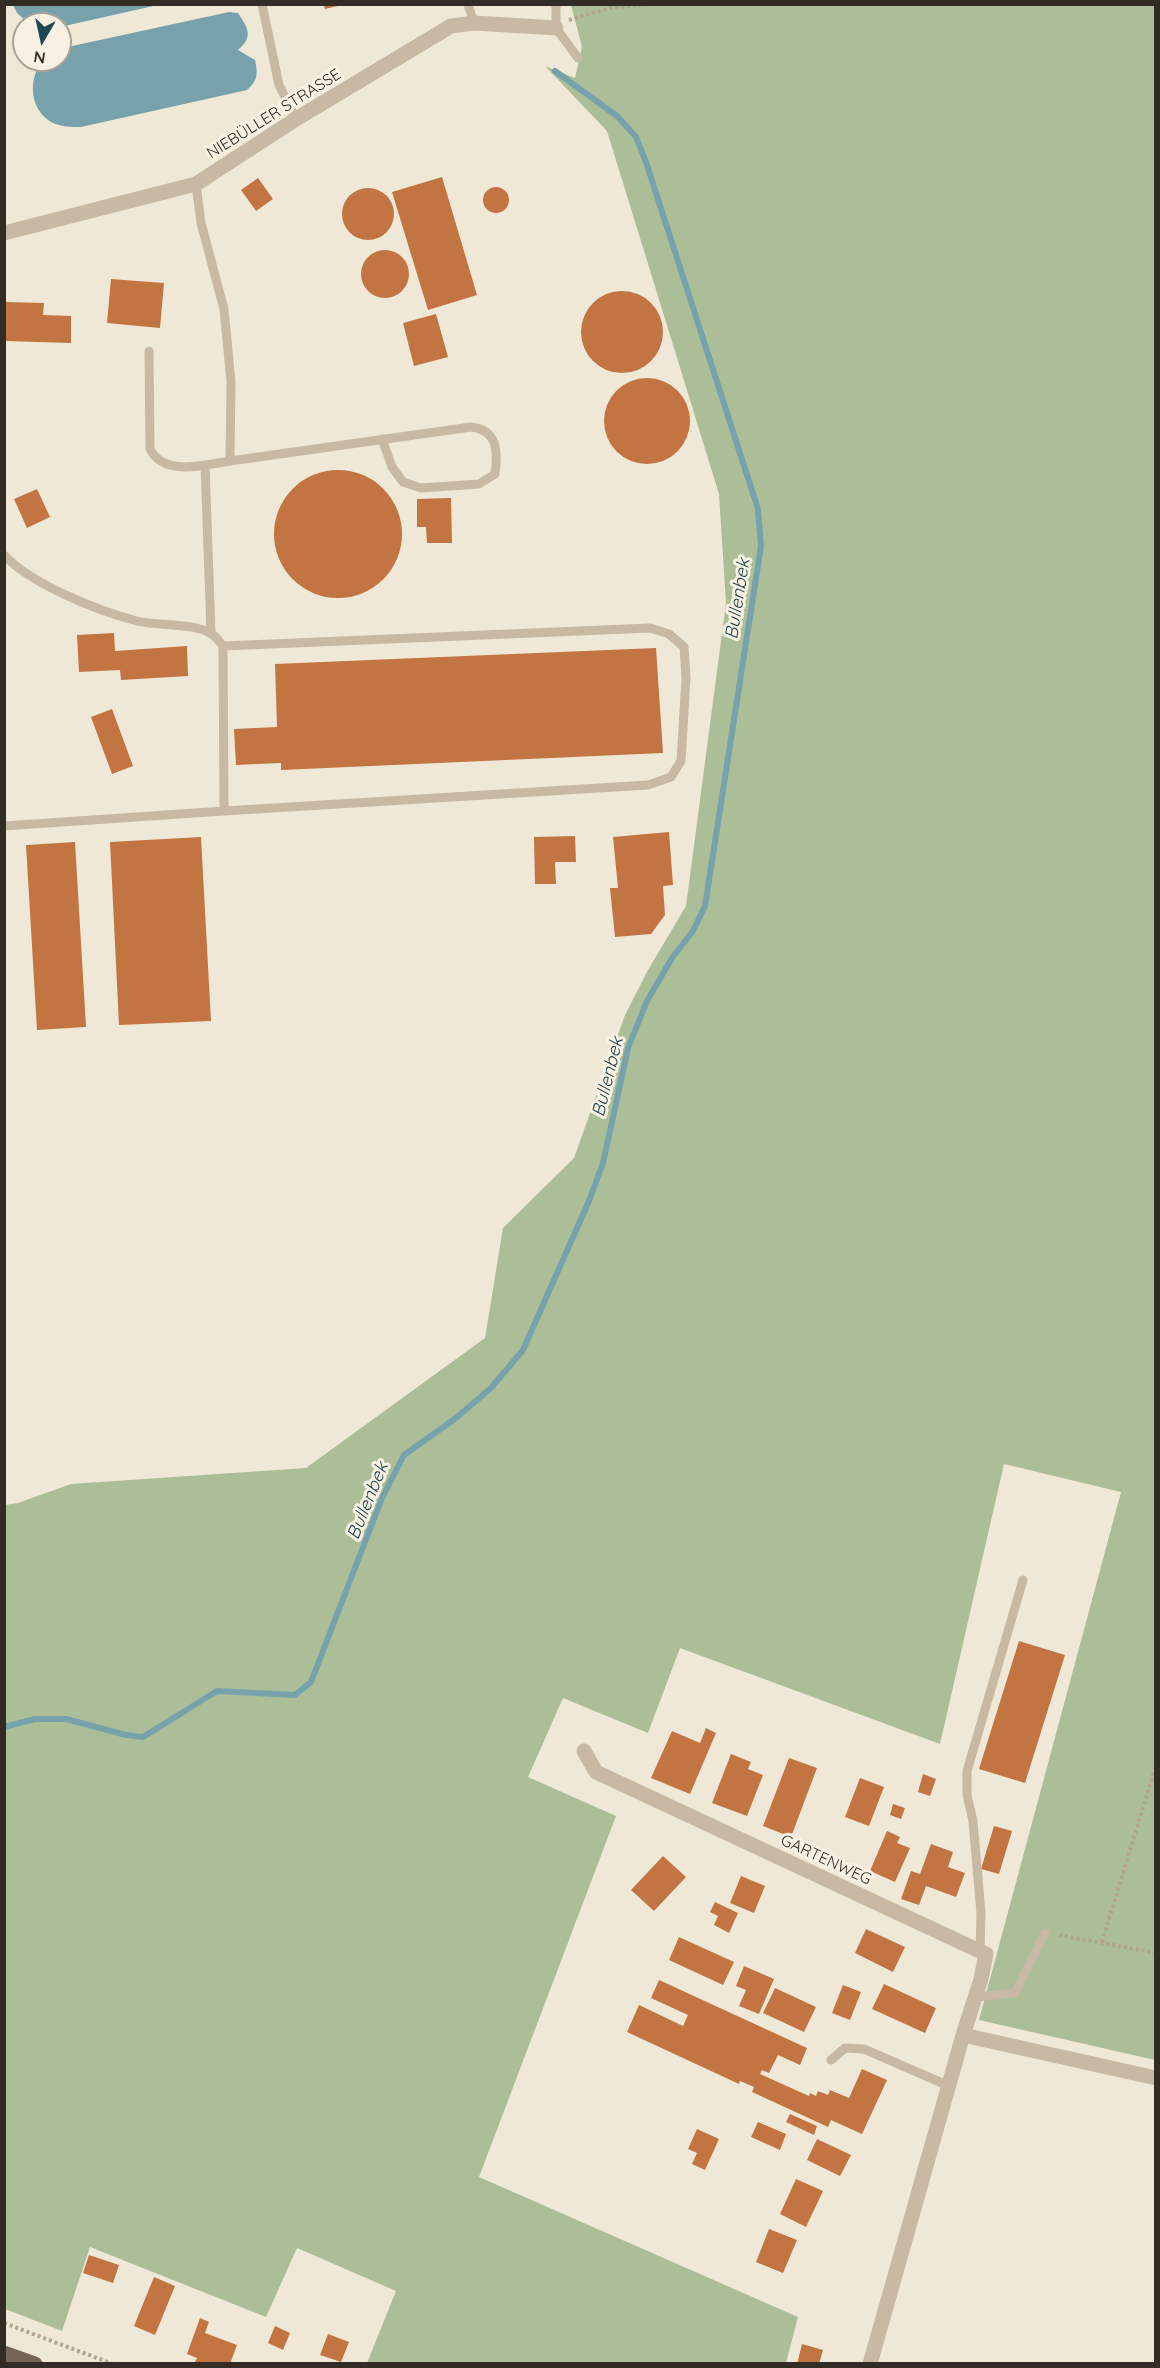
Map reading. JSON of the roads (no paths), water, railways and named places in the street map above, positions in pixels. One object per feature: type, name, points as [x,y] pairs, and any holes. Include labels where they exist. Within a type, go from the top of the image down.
[{"type":"main road","points":[[4,2353],[35,2364]]},
{"type":"street","name":"NIEBÜLLER STRASSE","points":[[4,233],[196,184],[296,119],[451,26],[474,23],[556,28]]},
{"type":"street","name":"GARTENWEG","points":[[584,1751],[596,1772],[980,1952]]},
{"type":"street","points":[[870,2364],[963,2035],[976,1997],[986,1954],[980,1952]]},
{"type":"street","points":[[963,2035],[1155,2078]]},
{"type":"lane","points":[[262,4],[279,86],[296,119]]},
{"type":"lane","points":[[468,4],[474,23]]},
{"type":"lane","points":[[556,4],[556,28],[578,58]]},
{"type":"lane","points":[[196,184],[201,223],[224,309],[231,382],[230,461]]},
{"type":"lane","points":[[149,351],[150,449],[155,459],[168,466],[205,465],[382,439],[471,427],[481,428],[494,440],[497,456],[495,474],[479,484],[421,488],[403,482],[392,466],[382,439]]},
{"type":"lane","points":[[205,465],[211,633]]},
{"type":"lane","points":[[6,559],[39,580],[76,599],[138,621],[211,633],[223,646],[224,811]]},
{"type":"lane","points":[[4,826],[648,786],[671,777],[681,761],[686,678],[684,647],[669,634],[650,628],[223,646]]},
{"type":"lane","points":[[980,1952],[981,1903],[973,1821],[967,1795],[967,1771],[1023,1580]]},
{"type":"lane","points":[[976,1997],[1015,1993],[1045,1933]]},
{"type":"lane","points":[[831,2060],[845,2048],[864,2049],[949,2086]]},
{"type":"water","points":[[13,5],[158,5],[72,24],[72,12],[16,12]]},
{"type":"water","points":[[229,12],[238,13],[248,33],[246,41],[238,50],[255,60],[256,76],[247,90],[81,127],[63,126],[45,118],[39,110],[35,102],[33,84],[36,72],[72,72],[72,46]]},
{"type":"waterway","name":"Bullenbek","points":[[4,1727],[35,1719],[66,1719],[126,1735],[143,1737],[217,1691],[295,1695],[311,1682],[382,1498],[404,1455],[456,1418],[491,1388],[523,1350],[589,1201],[603,1163],[628,1048],[647,1001],[672,958],[693,931],[705,906],[761,546],[758,509],[636,137],[617,116],[555,71]]}]
